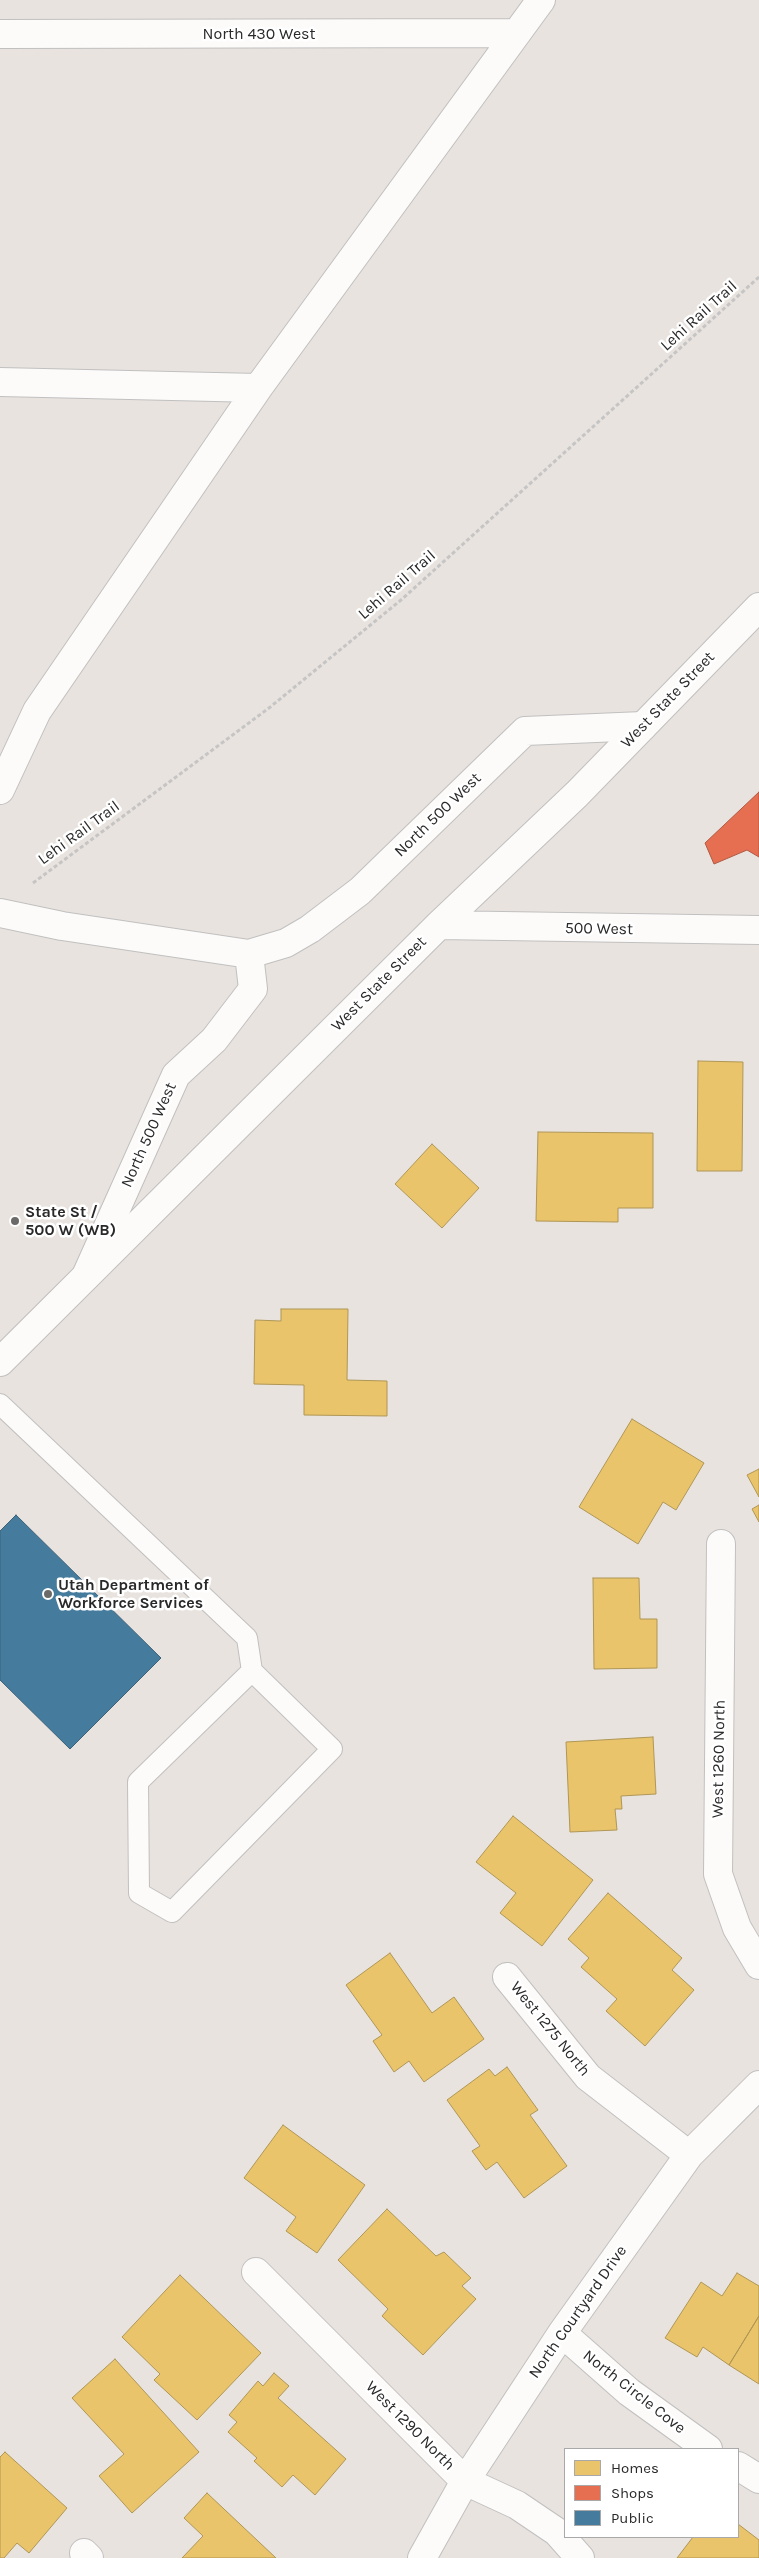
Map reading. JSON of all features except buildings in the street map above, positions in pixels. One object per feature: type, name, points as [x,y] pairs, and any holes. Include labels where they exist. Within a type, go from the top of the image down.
[{"type":"street","points":[[0,790],[37,711],[258,388],[541,0]]},
{"type":"street","name":"North 430 West","points":[[0,34],[517,33]]},
{"type":"street","points":[[0,382],[258,388]]},
{"type":"street","name":"West State Street","points":[[0,1362],[439,925],[577,794],[759,607]]},
{"type":"street","name":"North 500 West","points":[[0,912],[62,926],[249,954],[286,943],[310,929],[360,891],[525,731],[643,726]]},
{"type":"street","name":"500 West","points":[[439,925],[759,930]]},
{"type":"street","name":"North 500 West","points":[[85,1278],[176,1075],[214,1040],[253,989],[249,954]]},
{"type":"street","name":"West 1260 North","points":[[721,1544],[718,1874],[737,1928],[759,1965]]},
{"type":"street","name":"West 1275 North","points":[[507,1976],[588,2077],[689,2155]]},
{"type":"street","name":"North Courtyard Drive","points":[[422,2558],[465,2481],[562,2333],[689,2155],[759,2085]]},
{"type":"street","name":"West 1290 North","points":[[256,2272],[465,2481],[517,2504],[557,2532],[580,2558]]},
{"type":"street","name":"North Circle Cove","points":[[562,2333],[629,2392],[707,2448]]},
{"type":"street","points":[[739,2467],[759,2479]]},
{"type":"lane","points":[[0,1404],[248,1638],[252,1671],[332,1749],[172,1912],[139,1893],[138,1782],[252,1671]]},
{"type":"path","name":"Lehi Rail Trail","points":[[29,886],[269,708],[401,600],[759,277]]},
{"type":"place","name":"State St / 500 W (WB)","points":[[15,1221]]},
{"type":"place","name":"Utah Department of Workforce Services","points":[[48,1594]]}]
